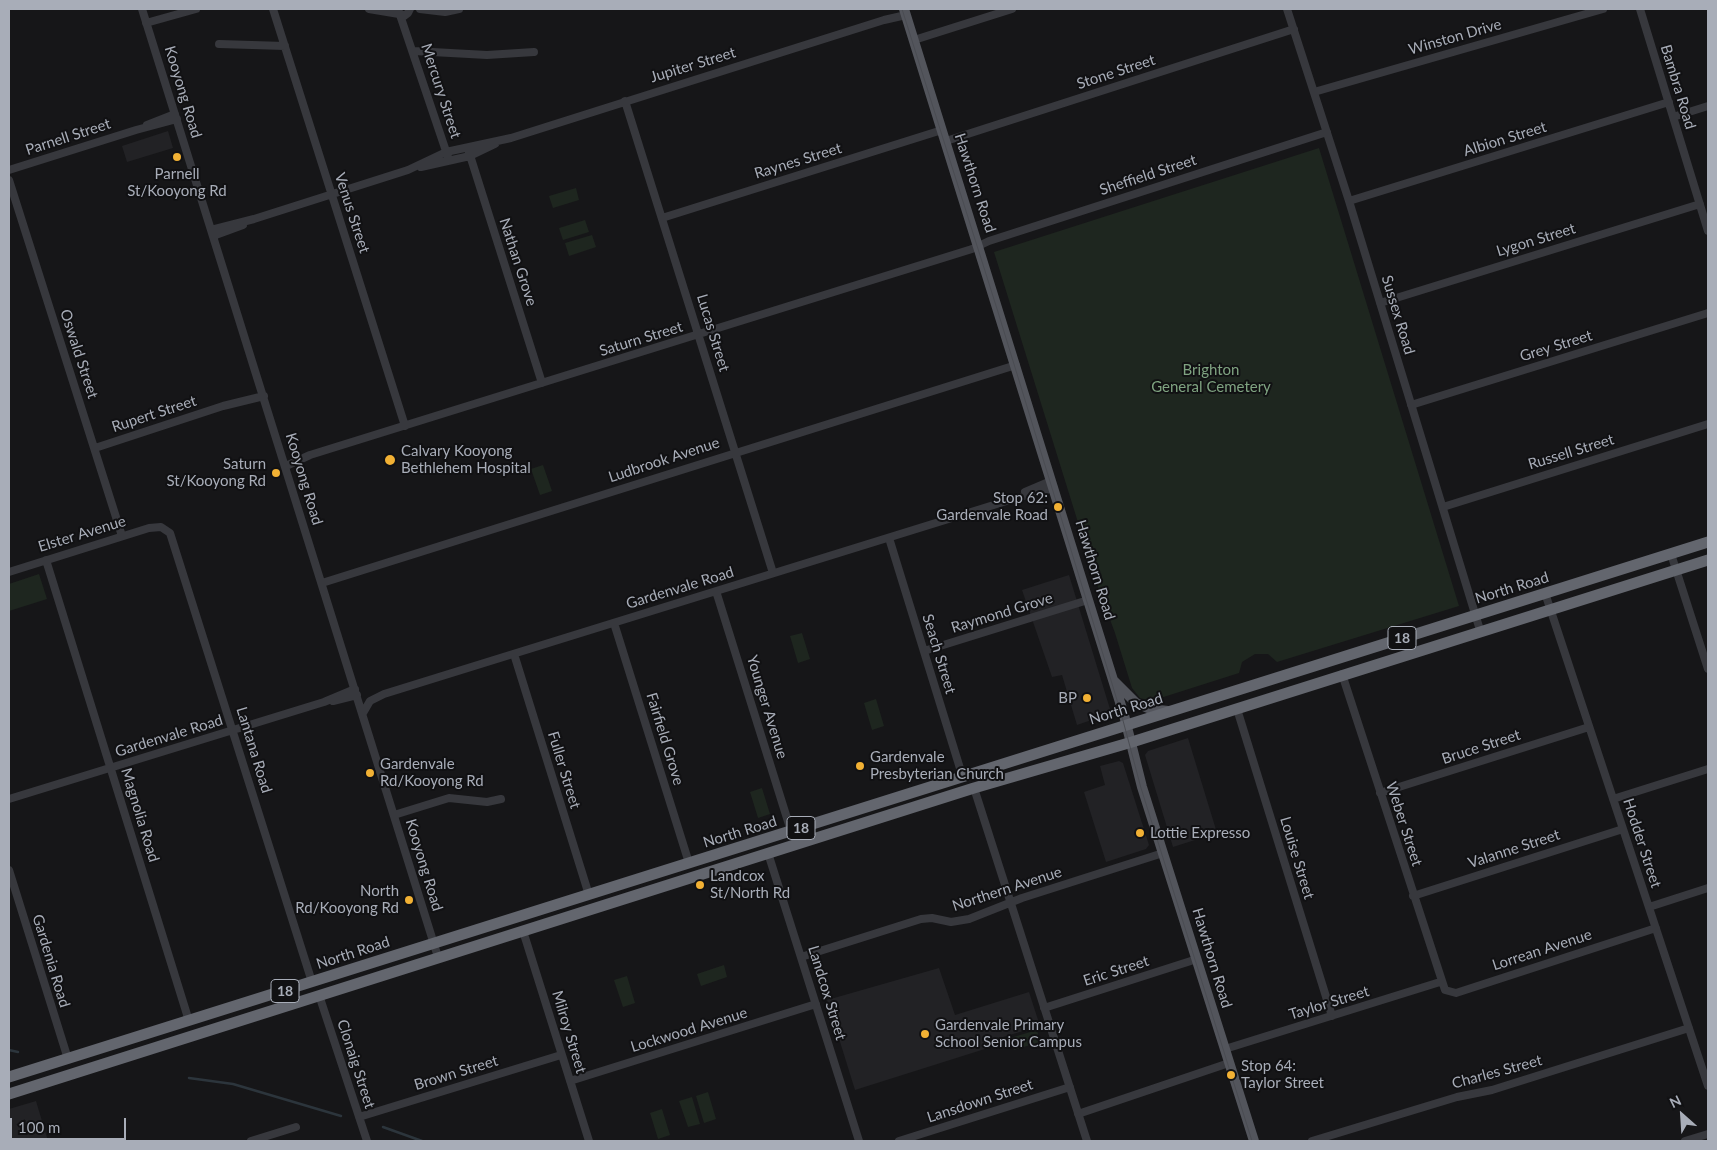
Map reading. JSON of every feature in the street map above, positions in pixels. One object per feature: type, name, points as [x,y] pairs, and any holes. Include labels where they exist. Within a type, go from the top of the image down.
[{"type":"highway","name":"North Road","points":[[9,1077],[1708,542]]},
{"type":"highway","name":"North Road","points":[[14,1092],[974,788],[1083,757],[1480,630],[1708,560]]},
{"type":"highway","points":[[1077,740],[1083,757]]},
{"type":"highway","points":[[639,879],[644,892]]},
{"type":"highway","points":[[136,1038],[141,1051]]},
{"type":"highway","points":[[14,1092],[23,1073]]},
{"type":"main road","name":"Hawthorn Road","points":[[905,12],[1016,364],[1126,724],[1163,853],[1254,1141]]},
{"type":"main road","points":[[1112,679],[1136,703],[1150,709],[1168,712]]},
{"type":"street","name":"Kooyong Road","points":[[142,9],[438,957]]},
{"type":"street","points":[[146,23],[196,9]]},
{"type":"street","name":"Venus Street","points":[[273,9],[405,426]]},
{"type":"street","points":[[369,9],[404,12],[424,10],[447,12],[459,9]]},
{"type":"street","points":[[914,40],[1012,9]]},
{"type":"street","name":"Sussex Road","points":[[1288,9],[1349,201],[1480,630]]},
{"type":"street","name":"Winston Drive","points":[[1314,92],[1603,9]]},
{"type":"street","name":"Bambra Road","points":[[1640,9],[1708,231]]},
{"type":"street","name":"Mercury Street","points":[[404,12],[407,31],[447,156]]},
{"type":"street","name":"Jupiter Street","points":[[212,233],[447,156],[469,152],[905,12]]},
{"type":"street","name":"Stone Street","points":[[946,141],[1294,29]]},
{"type":"street","points":[[219,44],[285,46]]},
{"type":"street","points":[[414,51],[487,55],[534,52]]},
{"type":"street","name":"Lucas Street","points":[[625,101],[700,335],[773,573]]},
{"type":"street","name":"Albion Street","points":[[1349,201],[1669,102]]},
{"type":"street","points":[[1673,117],[1708,106]]},
{"type":"street","name":"Parnell Street","points":[[9,170],[176,117]]},
{"type":"street","name":"Raynes Street","points":[[662,218],[942,130]]},
{"type":"street","name":"Sheffield Street","points":[[979,246],[1327,132]]},
{"type":"street","name":"Nathan Grove","points":[[469,152],[542,383]]},
{"type":"street","name":"Oswald Street","points":[[9,180],[122,536]]},
{"type":"street","name":"Lygon Street","points":[[1380,303],[1700,204]]},
{"type":"street","name":"Saturn Street","points":[[285,464],[979,246]]},
{"type":"street","name":"Grey Street","points":[[1411,405],[1708,313]]},
{"type":"street","name":"Ludbrook Avenue","points":[[322,583],[1016,364]]},
{"type":"street","name":"Rupert Street","points":[[95,448],[263,393]]},
{"type":"street","name":"Russell Street","points":[[1442,506],[1708,424]]},
{"type":"street","name":"Gardenvale Road","points":[[363,713],[370,701],[384,694],[889,538],[1053,485]]},
{"type":"street","name":"Elster Avenue","points":[[9,572],[122,536],[155,527],[164,528]]},
{"type":"street","name":"Lantana Road","points":[[164,528],[174,541],[312,982]]},
{"type":"street","name":"Seach Street","points":[[889,538],[963,778]]},
{"type":"street","points":[[1671,554],[1708,669]]},
{"type":"street","name":"Magnolia Road","points":[[46,560],[189,1021]]},
{"type":"street","name":"Younger Avenue","points":[[716,591],[791,831]]},
{"type":"street","name":"Hodder Street","points":[[1545,593],[1708,1086]]},
{"type":"street","name":"Raymond Grove","points":[[924,651],[1088,600]]},
{"type":"street","name":"Fairfield Grove","points":[[614,623],[689,863]]},
{"type":"street","name":"Fuller Street","points":[[514,654],[589,895]]},
{"type":"street","name":"Weber Street","points":[[1342,674],[1440,982]]},
{"type":"street","name":"Gardenvale Road","points":[[9,799],[356,692]]},
{"type":"street","name":"Louise Street","points":[[1237,709],[1332,1016]]},
{"type":"street","name":"Bruce Street","points":[[1380,793],[1590,726]]},
{"type":"street","points":[[1613,799],[1708,770]]},
{"type":"street","points":[[974,788],[1087,1141]]},
{"type":"street","name":"Gardenvale Road","points":[[9,803],[22,796]]},
{"type":"street","points":[[394,815],[449,798],[487,802],[501,799]]},
{"type":"street","name":"Valanne Street","points":[[1413,896],[1623,829]]},
{"type":"street","name":"Landcox Street","points":[[768,853],[859,1141]]},
{"type":"street","name":"Northern Avenue","points":[[801,957],[921,919],[932,918],[956,922],[1163,853]]},
{"type":"street","name":"Gardenia Road","points":[[9,870],[68,1059]]},
{"type":"street","points":[[1649,907],[1708,888]]},
{"type":"street","name":"Lorrean Avenue","points":[[1440,982],[1445,990],[1456,992],[1656,928]]},
{"type":"street","name":"Milroy Street","points":[[523,931],[589,1141]]},
{"type":"street","name":"Eric Street","points":[[1044,1008],[1197,959]]},
{"type":"street","name":"Taylor Street","points":[[1225,1049],[1440,982]]},
{"type":"street","name":"Clonaig Street","points":[[319,995],[367,1141]]},
{"type":"street","name":"Lockwood Avenue","points":[[570,1081],[816,1004]]},
{"type":"street","name":"Charles Street","points":[[1312,1141],[1457,1097],[1492,1090],[1689,1028]]},
{"type":"street","name":"Brown Street","points":[[359,1117],[561,1055]]},
{"type":"street","points":[[1078,1114],[1229,1063]]},
{"type":"street","name":"Lansdown Street","points":[[899,1141],[1070,1087]]},
{"type":"street","points":[[251,1141],[296,1127]]},
{"type":"street","points":[[1685,1141],[1708,1134]]},
{"type":"shaded area","points":[[168,131],[173,148],[127,162],[122,146]]},
{"type":"shaded area","points":[[1069,575],[1110,709],[1106,715],[1077,725],[1062,675],[1052,677],[1022,590]]},
{"type":"shaded area","points":[[1188,738],[1217,833],[1173,847],[1145,755],[1148,751]]},
{"type":"shaded area","points":[[1119,761],[1123,763],[1149,845],[1146,849],[1106,862],[1084,792],[1105,785],[1100,766]]},
{"type":"shaded area","name":"Gardenvale Primary School Senior Campus","points":[[939,968],[955,1015],[1029,992],[1040,1026],[986,1042],[988,1048],[855,1090],[827,1000]]},
{"type":"shaded area","points":[[36,1101],[48,1141],[9,1141],[9,1109]]},
{"type":"green space","name":"Brighton General Cemetery","points":[[1319,148],[1459,606],[1277,662],[1268,654],[1255,654],[1242,662],[1239,673],[1151,701],[1140,698],[1132,688],[1099,590],[994,252]]},
{"type":"green space","points":[[576,188],[579,200],[553,208],[549,196]]},
{"type":"green space","points":[[585,220],[589,232],[563,240],[559,228]]},
{"type":"green space","points":[[592,235],[596,247],[569,256],[565,243]]},
{"type":"green space","points":[[543,465],[552,491],[540,495],[531,469]]},
{"type":"green space","points":[[39,574],[47,599],[9,611],[9,584]]},
{"type":"green space","points":[[802,633],[810,659],[798,663],[790,636]]},
{"type":"green space","points":[[876,699],[884,726],[872,730],[864,703]]},
{"type":"green space","points":[[762,788],[770,814],[758,818],[750,792]]},
{"type":"green space","points":[[724,965],[727,977],[701,986],[697,974]]},
{"type":"green space","points":[[627,976],[635,1003],[623,1007],[614,980]]},
{"type":"green space","points":[[1037,1030],[1040,1042],[1014,1050],[1010,1038]]},
{"type":"green space","points":[[708,1092],[716,1119],[704,1123],[696,1096]]},
{"type":"green space","points":[[692,1097],[700,1124],[688,1127],[679,1101]]},
{"type":"green space","points":[[662,1109],[670,1135],[658,1139],[650,1113]]},
{"type":"waterway","points":[[9,1050],[18,1052]]},
{"type":"waterway","points":[[189,1078],[233,1084],[341,1116]]},
{"type":"waterway","points":[[383,1127],[422,1141]]},
{"type":"tram line","points":[[902,9],[998,312],[1121,713],[1141,788],[1252,1141]]},
{"type":"place","name":"Parnell St/Kooyong Rd","points":[[177,157]]},
{"type":"place","name":"Calvary Kooyong Bethlehem Hospital","points":[[390,460]]},
{"type":"place","name":"Saturn St/Kooyong Rd","points":[[276,473]]},
{"type":"place","name":"Stop 62: Gardenvale Road","points":[[1058,507]]},
{"type":"place","name":"BP","points":[[1087,698]]},
{"type":"place","name":"Gardenvale Presbyterian Church","points":[[860,766]]},
{"type":"place","name":"Gardenvale Rd/Kooyong Rd","points":[[370,773]]},
{"type":"place","name":"Lottie Expresso","points":[[1140,833]]},
{"type":"place","name":"Landcox St/North Rd","points":[[700,885]]},
{"type":"place","name":"North Rd/Kooyong Rd","points":[[409,900]]},
{"type":"place","name":"Gardenvale Primary School Senior Campus","points":[[925,1034]]},
{"type":"place","name":"Stop 64: Taylor Street","points":[[1231,1075]]}]
